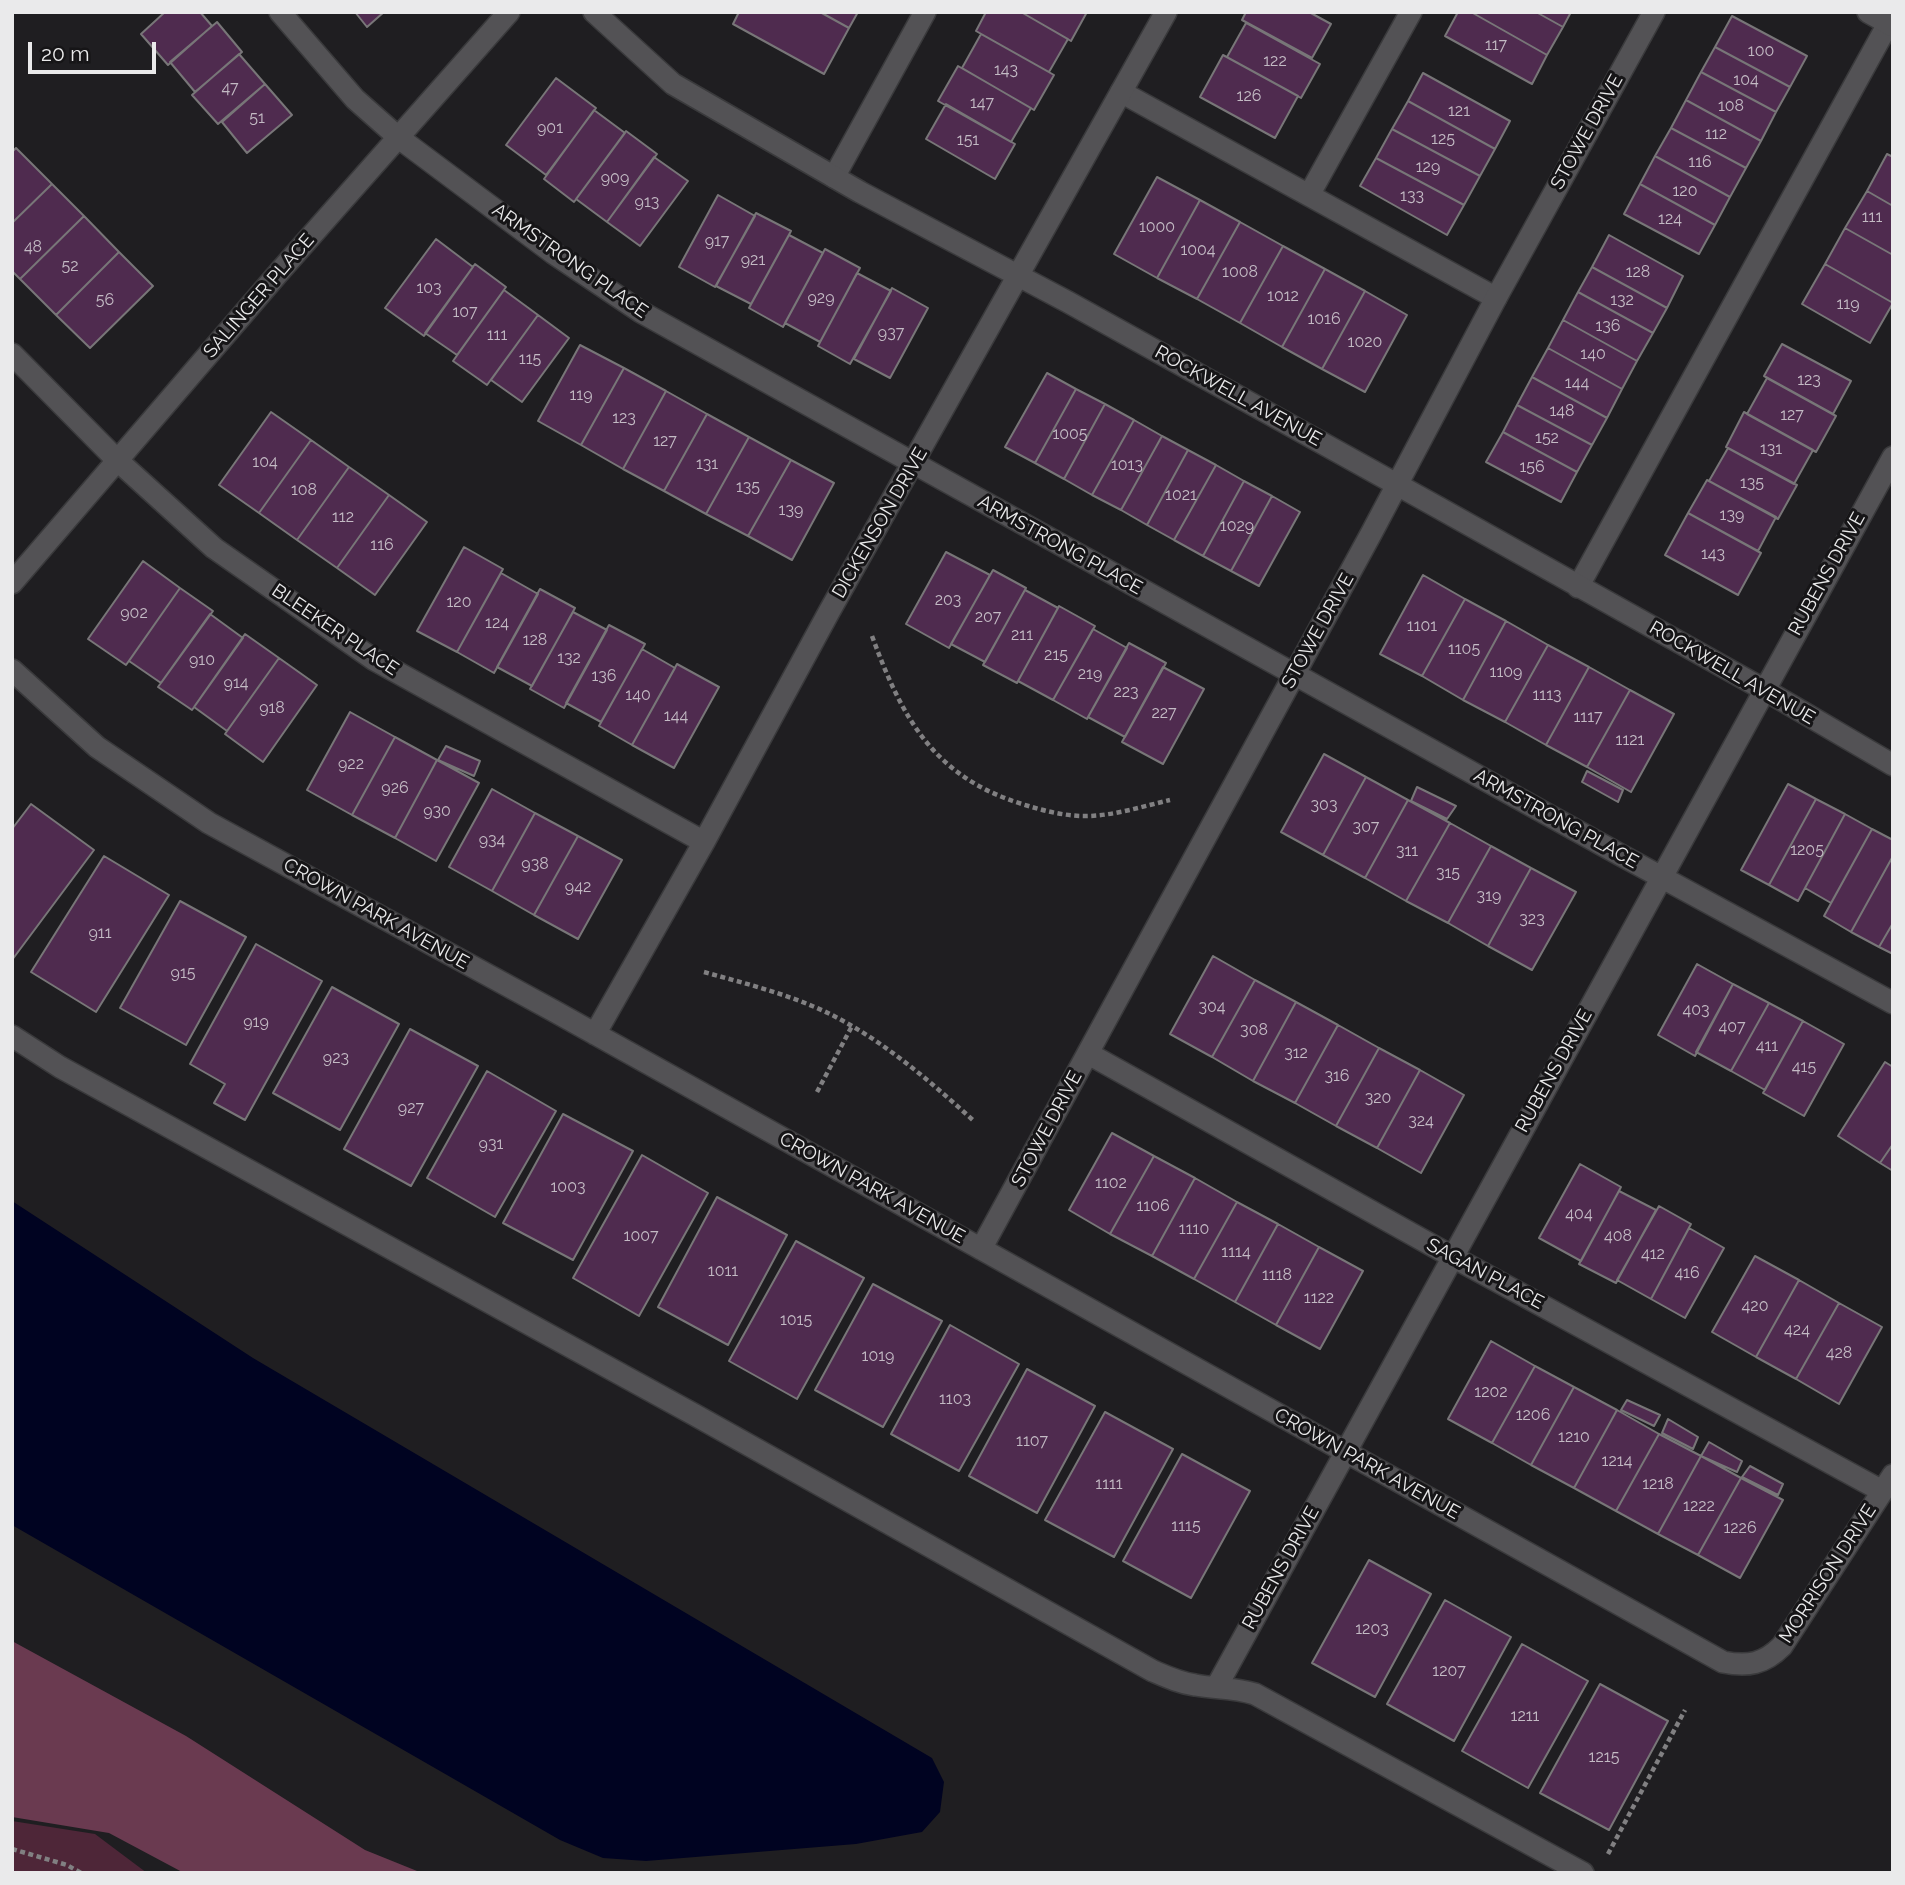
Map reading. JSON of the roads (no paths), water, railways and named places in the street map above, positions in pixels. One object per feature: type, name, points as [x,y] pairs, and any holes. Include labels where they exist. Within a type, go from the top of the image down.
[{"type":"street","name":"ARMSTRONG PLACE","points":[[280,12],[355,99],[399,138],[553,253],[641,312],[1294,675],[1893,1003]]},
{"type":"street","name":"SALINGER PLACE","points":[[12,583],[281,270],[509,12]]},
{"type":"street","name":"ROCKWELL AVENUE","points":[[594,12],[673,84],[834,177],[1396,484],[1893,765]]},
{"type":"street","points":[[834,177],[925,12]]},
{"type":"street","name":"DICKENSON DRIVE","points":[[595,1034],[1166,12]]},
{"type":"street","points":[[1309,195],[1411,12]]},
{"type":"street","name":"STOWE DRIVE","points":[[981,1249],[1089,1054],[1496,298],[1654,12]]},
{"type":"street","points":[[1578,587],[1891,25],[1868,12]]},
{"type":"street","points":[[1121,92],[1496,298]]},
{"type":"street","name":"BLEEKER PLACE","points":[[12,355],[117,460],[214,548],[373,659],[704,842]]},
{"type":"street","name":"RUBENS DRIVE","points":[[1217,1686],[1893,457]]},
{"type":"street","name":"CROWN PARK AVENUE","points":[[12,670],[97,747],[209,823],[595,1034],[1723,1662],[1755,1664]]},
{"type":"street","points":[[12,1036],[60,1067],[683,1408],[1153,1671],[1197,1686],[1236,1688],[1272,1702],[1583,1873]]},
{"type":"street","name":"SAGAN PLACE","points":[[1089,1054],[1453,1257],[1888,1483]]},
{"type":"street","name":"MORRISON DRIVE","points":[[1755,1664],[1770,1657],[1782,1646],[1888,1483]]},
{"type":"water","points":[[12,1201],[253,1358],[932,1758],[944,1782],[940,1812],[922,1832],[856,1844],[646,1861],[603,1858],[560,1840],[12,1525]]}]
